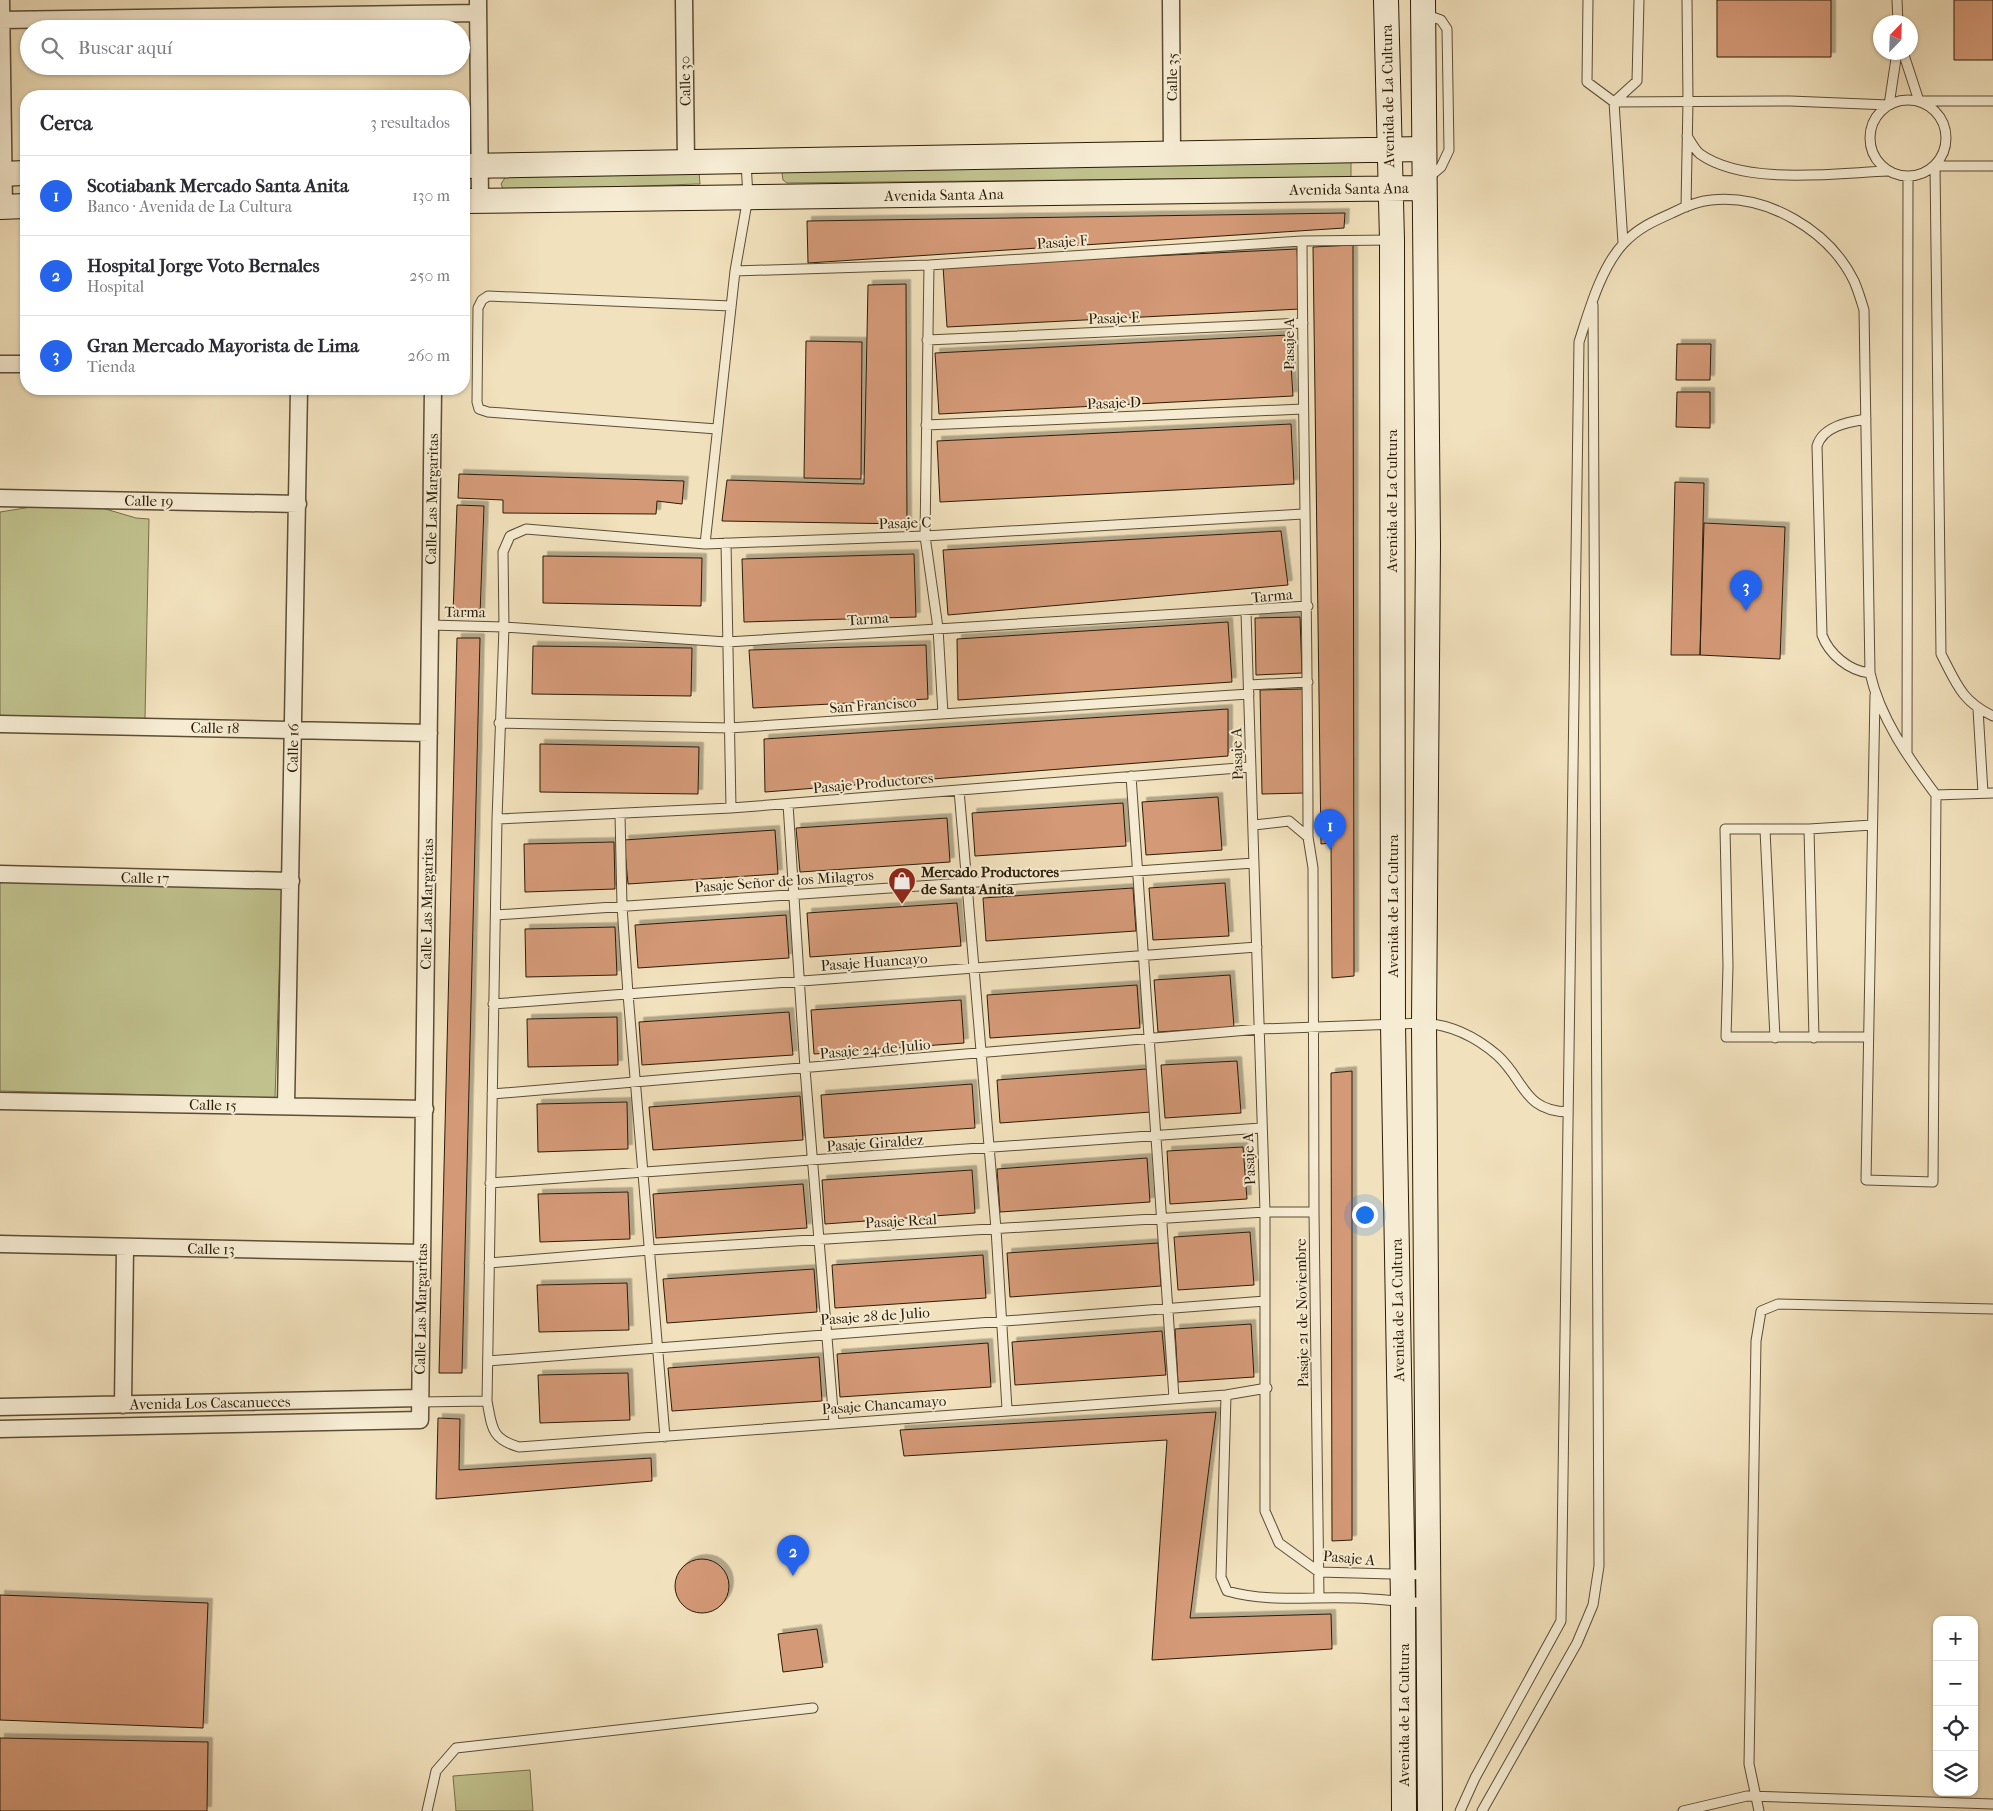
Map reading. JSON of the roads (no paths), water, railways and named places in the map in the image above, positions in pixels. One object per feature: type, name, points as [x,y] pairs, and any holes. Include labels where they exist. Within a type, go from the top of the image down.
[{"type":"main road","name":"Avenida de La Cultura","points":[[1386,0],[1388,149],[1392,240],[1393,1025],[1403,1576],[1404,1811]]},
{"type":"main road","name":"Avenida de La Cultura","points":[[1423,7],[1428,545],[1424,1023],[1430,1811]]},
{"type":"main road","points":[[472,166],[1424,149]]},
{"type":"main road","name":"Avenida Santa Ana","points":[[472,201],[1390,189],[1424,184]]},
{"type":"street","points":[[1,0],[10,207]]},
{"type":"street","name":"Calle 30","points":[[684,0],[686,162]]},
{"type":"street","name":"Calle 35","points":[[1171,0],[1172,154]]},
{"type":"street","points":[[1,20],[323,8],[478,6],[472,201]]},
{"type":"street","points":[[0,364],[20,364]]},
{"type":"street","name":"Calle 16","points":[[286,1106],[299,395]]},
{"type":"street","name":"Calle Las Margaritas","points":[[420,1420],[433,395]]},
{"type":"street","name":"Calle 19","points":[[0,498],[298,504]]},
{"type":"street","name":"Calle 18","points":[[0,724],[429,732]]},
{"type":"street","name":"Calle 17","points":[[0,874],[291,881]]},
{"type":"street","name":"Calle 15","points":[[0,1101],[425,1109]]},
{"type":"street","name":"Calle 13","points":[[0,1244],[422,1253]]},
{"type":"street","points":[[123,1405],[125,1247]]},
{"type":"street","points":[[328,1400],[328,1422]]},
{"type":"street","name":"Avenida Los Cascanueces","points":[[0,1407],[328,1400],[420,1400]]},
{"type":"street","points":[[240,1402],[242,1424]]},
{"type":"street","name":"Avenida Los Cascanueces","points":[[0,1429],[420,1420]]},
{"type":"lane","points":[[1588,0],[1588,82],[1614,102],[1790,101],[1889,104],[1904,100],[1993,101]]},
{"type":"lane","points":[[1614,102],[1637,81],[1639,0]]},
{"type":"lane","points":[[1686,207],[1687,0]]},
{"type":"lane","points":[[1897,0],[1898,15]]},
{"type":"lane","points":[[1423,7],[1441,20],[1447,29],[1449,128],[1449,150],[1441,166],[1424,184]]},
{"type":"lane","points":[[1888,171],[1875,159],[1870,142],[1872,124],[1889,104],[1895,60]]},
{"type":"lane","points":[[1687,136],[1698,153],[1709,159],[1736,169],[1764,174],[1888,171],[1908,177],[1922,174],[1935,166],[1945,149],[1946,129],[1936,112],[1919,101],[1906,60]]},
{"type":"lane","points":[[1614,102],[1623,243]]},
{"type":"lane","points":[[705,544],[735,271],[748,197],[746,161]]},
{"type":"lane","points":[[1935,166],[1993,166]]},
{"type":"lane","points":[[1935,166],[1941,654],[1962,695],[1978,710],[1993,716]]},
{"type":"lane","points":[[1907,753],[1908,177]]},
{"type":"lane","points":[[1460,1811],[1475,1778],[1561,1621],[1579,342],[1593,297],[1623,243],[1644,225],[1686,207],[1709,200],[1735,199],[1766,206],[1794,218],[1820,239],[1840,259],[1854,281],[1864,310],[1870,674],[1875,692],[1907,753],[1936,795],[1933,1182],[1866,1180],[1875,692]]},
{"type":"lane","name":"Pasaje F","points":[[735,271],[929,265],[1302,241],[1392,240]]},
{"type":"lane","name":"Pasaje A","points":[[1302,241],[1304,514],[1308,606],[1308,837],[1313,868],[1314,1028]]},
{"type":"lane","points":[[929,265],[925,536],[938,628],[943,714]]},
{"type":"lane","points":[[718,429],[488,412],[479,409],[477,402],[478,308],[482,300],[488,296],[731,306]]},
{"type":"lane","points":[[1482,1811],[1576,1643],[1593,1605],[1599,1566],[1593,297]]},
{"type":"lane","name":"Pasaje E","points":[[927,340],[1302,323]]},
{"type":"lane","name":"Pasaje D","points":[[926,425],[1303,409]]},
{"type":"lane","points":[[1866,419],[1839,424],[1819,440],[1817,446],[1822,635],[1827,649],[1854,669],[1870,674]]},
{"type":"lane","name":"Pasaje C","points":[[504,627],[502,552],[510,536],[526,529],[705,544],[925,536],[1304,514]]},
{"type":"lane","points":[[726,543],[731,808]]},
{"type":"lane","name":"Tarma","points":[[430,625],[504,627],[727,642],[938,628],[1246,612],[1308,606]]},
{"type":"lane","name":"Pasaje A","points":[[1246,612],[1265,1212],[1267,1388],[1265,1511],[1279,1543],[1319,1572],[1403,1576],[1429,1575]]},
{"type":"lane","points":[[420,1400],[487,1401],[499,723],[504,627]]},
{"type":"lane","name":"San Francisco","points":[[499,723],[729,728],[943,714],[1249,690],[1308,682]]},
{"type":"lane","points":[[1978,710],[1983,793]]},
{"type":"lane","name":"Pasaje Productores","points":[[497,818],[731,808],[1251,767]]},
{"type":"lane","points":[[1131,776],[1136,871],[1163,1219],[1174,1398]]},
{"type":"lane","points":[[959,790],[965,883],[996,1229],[1007,1409]]},
{"type":"lane","points":[[1936,795],[1993,793]]},
{"type":"lane","points":[[788,804],[804,1068],[834,1423]]},
{"type":"lane","points":[[620,814],[622,906],[628,994],[665,1437]]},
{"type":"lane","points":[[1254,825],[1289,821],[1308,837]]},
{"type":"lane","points":[[1868,1037],[1728,1038],[1725,1034],[1728,966],[1725,830],[1872,826]]},
{"type":"lane","points":[[1809,829],[1814,1038]]},
{"type":"lane","points":[[1765,830],[1775,1038]]},
{"type":"lane","name":"Pasaje Señor de los Milagros","points":[[496,915],[1254,863]]},
{"type":"lane","name":"Pasaje Huancayo","points":[[493,1004],[1257,947]]},
{"type":"lane","name":"Pasaje 24 de Julio","points":[[492,1094],[1260,1029],[1424,1023],[1445,1025],[1466,1034],[1498,1056],[1538,1105],[1551,1112],[1568,1112]]},
{"type":"lane","name":"Pasaje 21 de Noviembre","points":[[1314,1028],[1318,1598]]},
{"type":"lane","name":"Pasaje Giraldez","points":[[490,1183],[1157,1137],[1261,1128]]},
{"type":"lane","name":"Pasaje Real","points":[[489,1264],[650,1250],[1265,1212],[1314,1212]]},
{"type":"lane","name":"Pasaje 28 de Julio","points":[[488,1361],[657,1346],[1265,1301]]},
{"type":"lane","points":[[1759,1811],[1749,1764],[1749,1686],[1756,1341],[1761,1310],[1778,1304],[1993,1309]]},
{"type":"lane","name":"Pasaje Chancamayo","points":[[487,1401],[493,1430],[504,1442],[519,1447],[1007,1409],[1226,1395],[1267,1388]]},
{"type":"lane","points":[[1226,1395],[1221,1577],[1227,1591],[1246,1596],[1429,1603]]},
{"type":"lane","points":[[427,1811],[436,1771],[456,1748],[812,1708]]},
{"type":"lane","points":[[1683,1811],[1747,1796],[1993,1804]]},
{"type":"place","name":"Gran Mercado Mayorista de Lima","points":[[1746,611]]},
{"type":"place","name":"Scotiabank Mercado Santa Anita","points":[[1330,850]]},
{"type":"place","name":"Mercado Productores de Santa Anita","points":[[902,905]]},
{"type":"place","name":"Hospital Jorge Voto Bernales","points":[[793,1576]]}]
